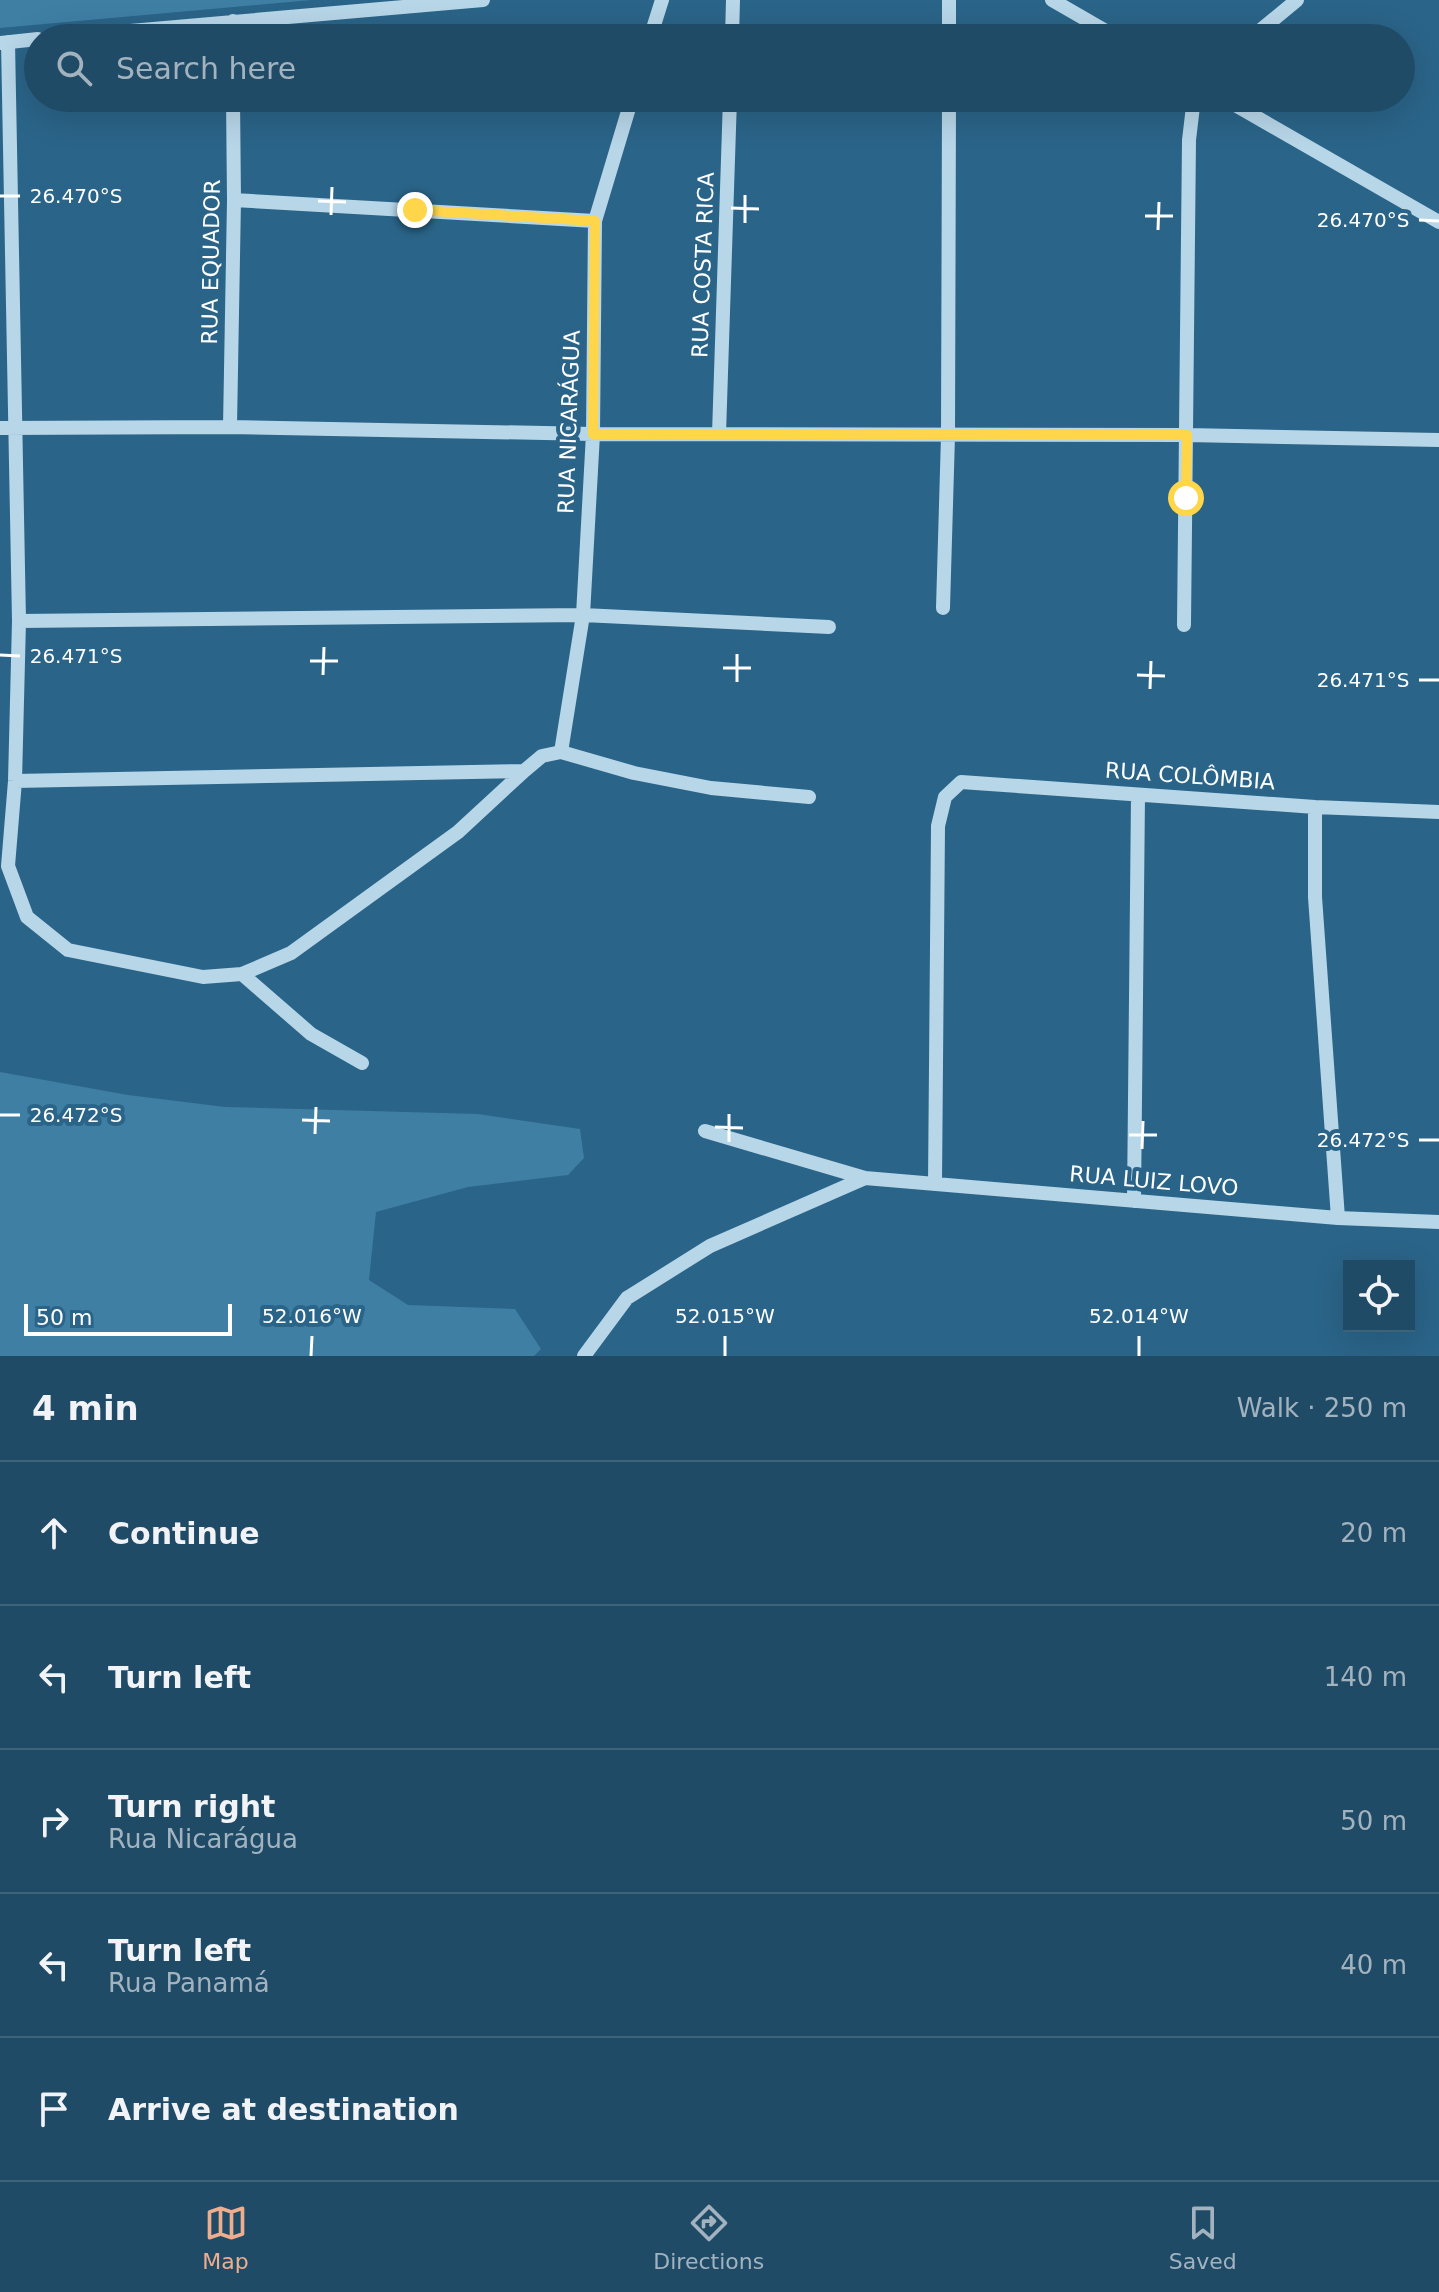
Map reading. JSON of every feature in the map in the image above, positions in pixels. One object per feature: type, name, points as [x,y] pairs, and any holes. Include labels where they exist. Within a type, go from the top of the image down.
[{"type":"street","points":[[201,24],[483,0]]},
{"type":"street","points":[[654,24],[662,0]]},
{"type":"street","points":[[732,24],[733,0]]},
{"type":"street","points":[[949,0],[949,24]]},
{"type":"street","points":[[1052,0],[1094,24]]},
{"type":"street","points":[[1268,24],[1297,0]]},
{"type":"street","points":[[24,40],[4,42],[7,428],[19,621],[15,781],[8,866],[27,917],[68,950],[203,977],[242,974],[291,953],[458,832],[542,756],[561,752],[634,773],[711,788],[809,797]]},
{"type":"street","name":"RUA EQUADOR","points":[[230,427],[233,112]]},
{"type":"street","name":"RUA NICARÁGUA","points":[[561,752],[583,615],[593,434],[595,221],[628,112]]},
{"type":"street","name":"RUA COSTA RICA","points":[[719,434],[730,112]]},
{"type":"street","points":[[943,608],[948,436],[949,112]]},
{"type":"street","points":[[1184,625],[1189,140],[1192,112]]},
{"type":"street","points":[[1247,112],[1439,222]]},
{"type":"street","points":[[234,200],[595,221]]},
{"type":"street","points":[[7,428],[230,427],[593,434],[1187,435],[1439,440]]},
{"type":"street","points":[[19,621],[583,615],[829,627]]},
{"type":"street","points":[[15,781],[524,771]]},
{"type":"street","name":"RUA COLÔMBIA","points":[[935,1184],[938,826],[945,797],[961,782],[1315,807],[1439,812]]},
{"type":"street","points":[[1134,1201],[1138,795]]},
{"type":"street","points":[[1315,807],[1315,897],[1338,1218]]},
{"type":"street","points":[[242,974],[311,1034],[362,1063]]},
{"type":"street","name":"RUA LUIZ LOVO","points":[[705,1131],[865,1178],[1338,1218],[1439,1222]]},
{"type":"street","points":[[584,1356],[627,1298],[698,1253],[865,1178]]},
{"type":"shaded area","points":[[0,0],[311,0],[24,24],[0,28]]},
{"type":"shaded area","points":[[0,1072],[128,1095],[225,1107],[478,1114],[580,1129],[584,1158],[568,1175],[468,1187],[376,1212],[369,1280],[408,1305],[515,1309],[541,1349],[534,1356],[0,1356]]},
{"type":"route","points":[[415,210],[595,221],[593,434],[1187,435],[1186,498]]}]
